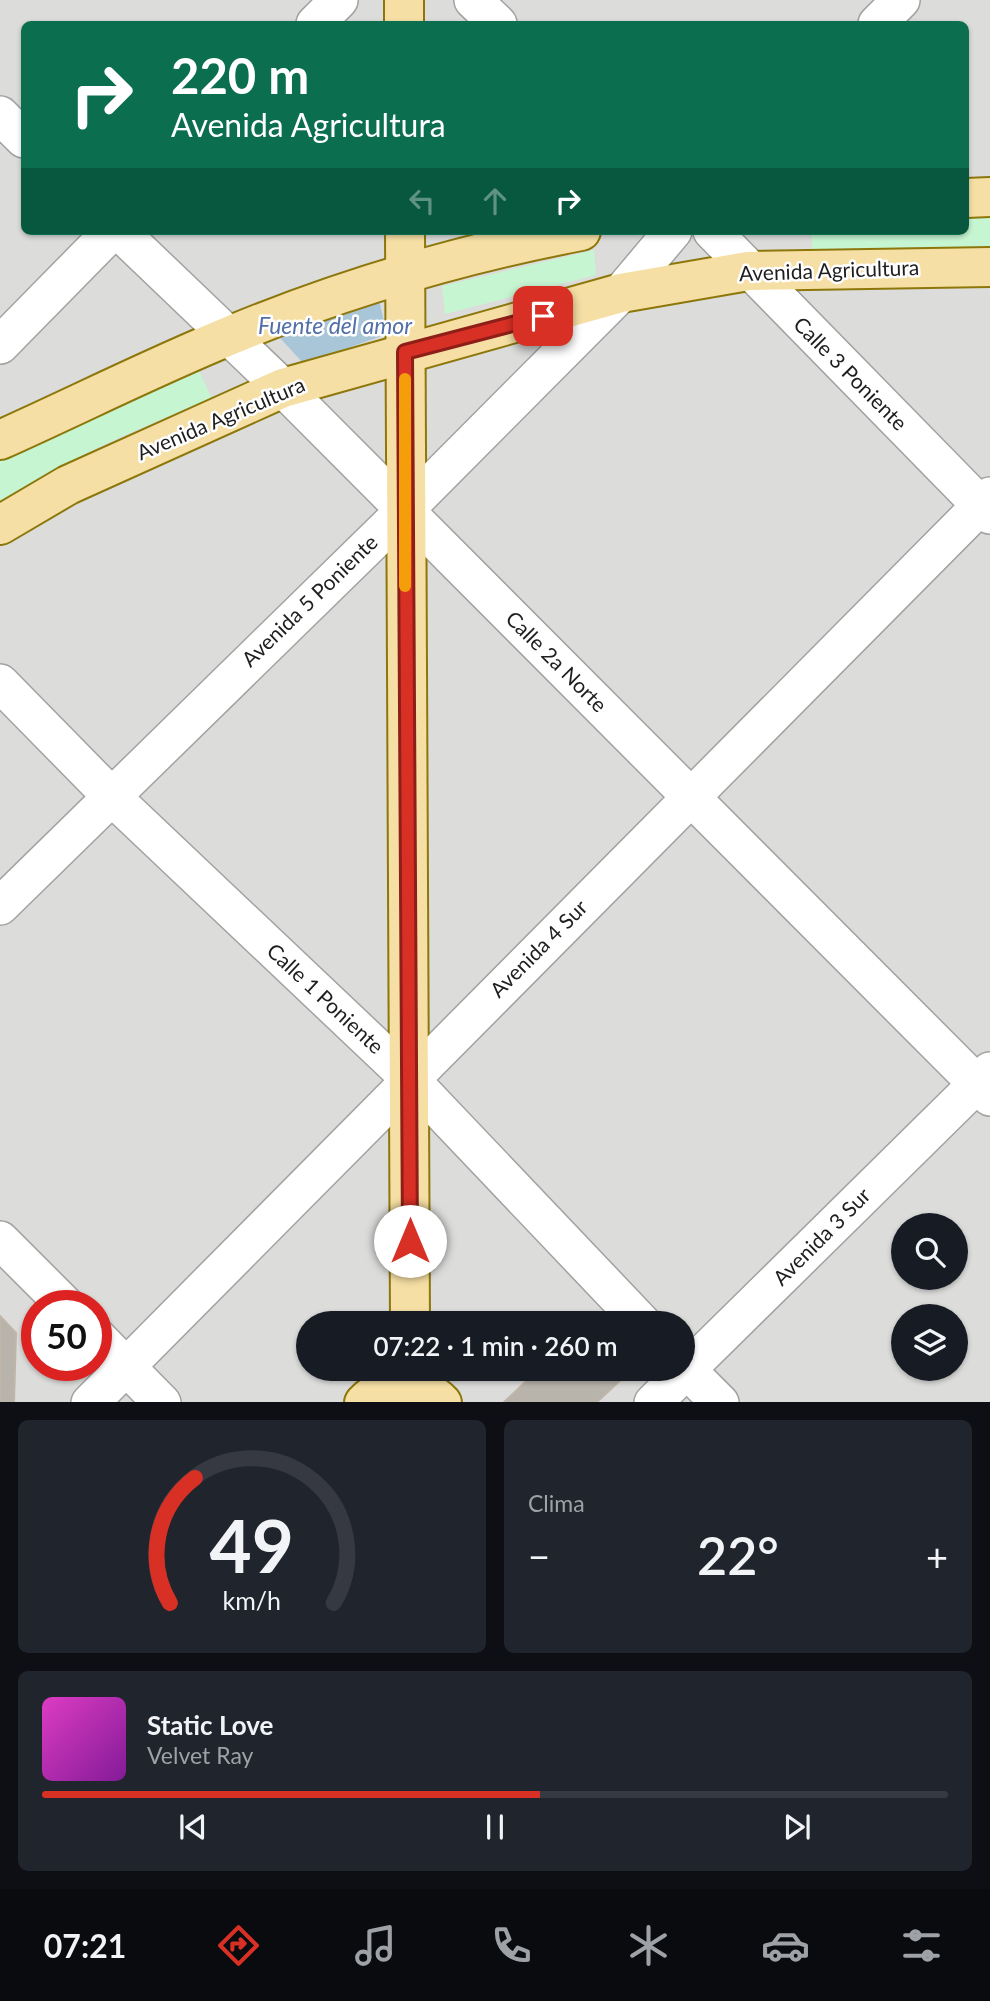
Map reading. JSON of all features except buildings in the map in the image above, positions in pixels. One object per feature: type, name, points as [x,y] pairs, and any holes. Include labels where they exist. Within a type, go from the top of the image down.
[{"type":"main road","points":[[404,0],[404,21]]},
{"type":"main road","points":[[969,198],[990,197]]},
{"type":"main road","points":[[405,235],[410,1311]]},
{"type":"main road","points":[[0,440],[228,336],[405,273],[564,235]]},
{"type":"main road","name":"Avenida Agricultura","points":[[0,525],[68,485],[283,388],[621,293],[748,271],[990,267]]},
{"type":"main road","points":[[364,1402],[386,1388],[421,1385]]},
{"type":"street","points":[[318,21],[339,0]]},
{"type":"street","points":[[473,0],[495,21]]},
{"type":"street","points":[[880,21],[901,0]]},
{"type":"street","points":[[0,115],[21,136]]},
{"type":"street","points":[[0,345],[108,235]]},
{"type":"street","name":"Calle 2a Norte","points":[[123,235],[283,388],[691,796],[986,1084]]},
{"type":"street","name":"Avenida 5 Poniente","points":[[0,906],[110,795],[405,510],[621,293],[670,235]]},
{"type":"street","name":"Calle 3 Poniente","points":[[716,235],[748,271],[987,505]]},
{"type":"street","name":"Avenida 4 Sur","points":[[90,1402],[691,796],[987,505]]},
{"type":"street","name":"Calle 1 Poniente","points":[[0,684],[110,795],[410,1079],[631,1311]]},
{"type":"street","name":"Avenida 3 Sur","points":[[695,1357],[986,1084]]},
{"type":"street","points":[[0,1240],[50,1290]]},
{"type":"street","points":[[112,1352],[162,1402]]},
{"type":"street","points":[[695,1378],[720,1402]]},
{"type":"street","name":"Avenida 3 Sur","points":[[653,1402],[672,1381]]},
{"type":"shaded area","points":[[0,0],[990,0],[990,1402],[0,1402]]},
{"type":"green space","points":[[990,210],[990,250],[813,257],[811,235],[969,235],[969,211]]},
{"type":"green space","points":[[594,250],[596,275],[445,314],[442,286]]},
{"type":"green space","points":[[199,371],[212,398],[77,458],[0,503],[0,460],[95,410]]},
{"type":"water","name":"Fuente del amor","points":[[378,296],[387,334],[304,364],[280,338],[325,300]]},
{"type":"slow traffic","points":[[405,379],[405,586]]},
{"type":"route","points":[[410,1241],[405,352],[543,316]]}]
